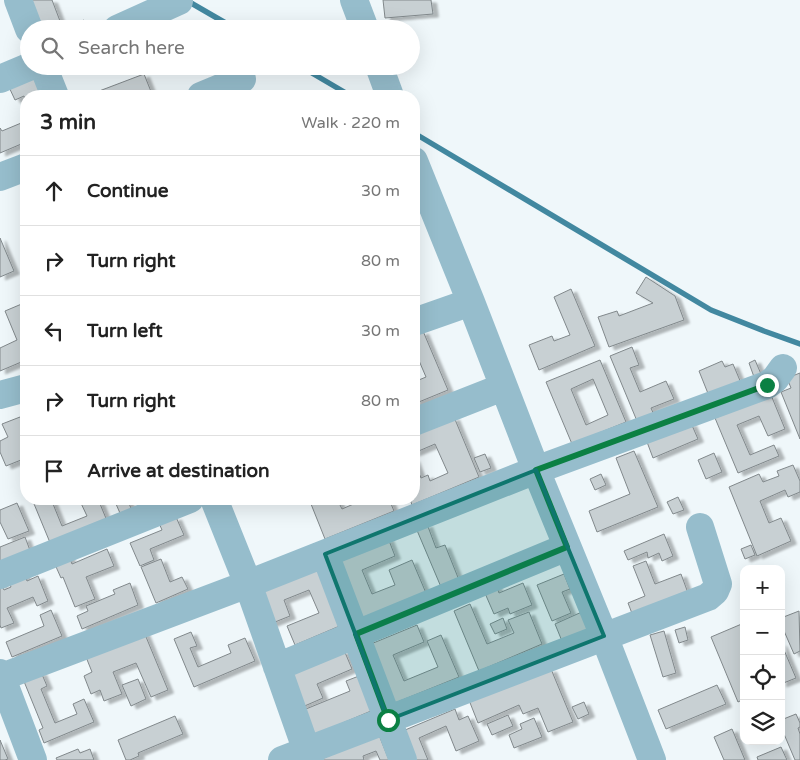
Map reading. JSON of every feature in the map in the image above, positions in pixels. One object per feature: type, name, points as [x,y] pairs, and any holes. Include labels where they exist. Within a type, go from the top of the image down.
[{"type":"street","points":[[18,0],[25,20]]},
{"type":"street","points":[[354,0],[362,20]]},
{"type":"street","points":[[137,20],[179,1]]},
{"type":"street","points":[[0,79],[20,71]]},
{"type":"street","points":[[46,75],[52,90]]},
{"type":"street","points":[[215,90],[242,79]]},
{"type":"street","points":[[0,177],[20,169]]},
{"type":"street","points":[[420,175],[652,760]]},
{"type":"street","points":[[420,320],[470,302]]},
{"type":"street","points":[[33,760],[1,675],[248,584],[536,470],[767,385],[775,379],[783,368]]},
{"type":"street","points":[[420,420],[503,387]]},
{"type":"street","points":[[0,395],[20,390]]},
{"type":"street","points":[[216,505],[248,584],[277,667],[300,757],[388,720],[708,597],[715,591],[718,584],[700,528]]},
{"type":"street","points":[[0,575],[143,507]]},
{"type":"street","points":[[277,667],[567,547]]},
{"type":"street","points":[[325,554],[403,760]]},
{"type":"highlighted area","points":[[536,470],[604,636],[388,720],[325,554]]},
{"type":"building","points":[[28,0],[52,0],[60,20],[36,20]]},
{"type":"building","points":[[383,0],[431,0],[433,14],[385,18]]},
{"type":"building","points":[[35,75],[42,90],[20,90],[20,98],[15,100],[8,85]]},
{"type":"building","points":[[144,75],[150,90],[102,90]]},
{"type":"building","points":[[20,124],[20,145],[0,153],[0,128],[2,131]]},
{"type":"building","points":[[0,238],[14,271],[0,277]]},
{"type":"building","points":[[646,277],[675,296],[684,320],[609,347],[598,317],[617,311],[619,316],[653,303],[636,293]]},
{"type":"building","points":[[571,289],[595,346],[539,370],[529,345],[552,336],[554,341],[570,335],[554,297]]},
{"type":"building","points":[[20,305],[20,363],[0,371],[0,348],[17,340],[5,311]]},
{"type":"building","points":[[423,331],[448,390],[420,402],[420,380],[426,377],[420,363],[420,332]]},
{"type":"building","points":[[632,347],[639,365],[630,368],[640,392],[666,381],[674,399],[651,408],[654,415],[637,421],[610,356]]},
{"type":"building","points":[[600,360],[626,422],[572,444],[546,382]],"holes":[[[593,379],[608,415],[586,425],[571,389]]]},
{"type":"building","points":[[755,360],[761,374],[754,377],[749,363]]},
{"type":"building","points":[[722,361],[725,367],[733,364],[741,383],[709,396],[699,371]]},
{"type":"building","points":[[800,373],[800,439],[781,392],[791,388],[787,378]]},
{"type":"building","points":[[771,395],[785,429],[768,436],[759,416],[737,425],[750,455],[774,445],[779,456],[738,473],[715,418]]},
{"type":"building","points":[[20,417],[20,460],[6,466],[0,452],[0,441],[8,437],[2,424]]},
{"type":"building","points":[[454,417],[479,477],[420,502],[420,475],[421,478],[428,475],[430,481],[448,473],[435,444],[420,450],[420,431]]},
{"type":"building","points":[[691,423],[698,439],[653,458],[647,442]]},
{"type":"building","points":[[634,451],[658,507],[597,532],[589,511],[630,494],[616,458]]},
{"type":"building","points":[[714,453],[722,472],[706,479],[698,460]]},
{"type":"building","points":[[485,454],[491,468],[480,472],[474,458]]},
{"type":"building","points":[[793,465],[800,481],[800,492],[788,497],[785,490],[760,501],[769,523],[781,518],[791,541],[757,556],[729,487],[759,474],[763,482],[779,476],[777,471]]},
{"type":"building","points":[[601,474],[606,485],[595,490],[590,479]]},
{"type":"building","points":[[678,497],[684,510],[673,514],[667,502]]},
{"type":"building","points":[[17,503],[29,531],[8,539],[0,522],[0,510]]},
{"type":"building","points":[[34,505],[53,505],[62,526],[87,516],[82,505],[100,505],[110,528],[51,545]]},
{"type":"building","points":[[116,505],[130,505],[134,515],[123,520]]},
{"type":"building","points":[[311,505],[340,505],[342,509],[351,505],[392,505],[394,511],[325,539]]},
{"type":"building","points":[[176,517],[184,535],[150,549],[154,560],[140,566],[130,543],[162,530],[159,523]]},
{"type":"building","points":[[427,524],[436,548],[445,545],[459,580],[441,587],[416,528]]},
{"type":"building","points":[[664,534],[673,556],[662,561],[659,553],[648,558],[647,552],[628,560],[624,551]]},
{"type":"building","points":[[25,537],[31,553],[0,566],[0,547]]},
{"type":"building","points":[[388,538],[395,556],[362,570],[372,594],[395,585],[389,570],[412,560],[426,593],[358,621],[333,561]]},
{"type":"building","points":[[751,545],[755,555],[745,559],[741,549]]},
{"type":"building","points":[[107,549],[114,566],[86,577],[95,599],[75,607],[63,577],[61,578],[53,560],[68,554],[72,564]]},
{"type":"building","points":[[161,559],[170,582],[182,577],[188,589],[156,603],[141,567]]},
{"type":"building","points":[[646,561],[655,584],[681,574],[688,593],[633,616],[628,603],[645,596],[633,566]]},
{"type":"building","points":[[325,565],[349,622],[295,645],[287,626],[319,613],[309,590],[284,600],[290,616],[270,624],[257,593]]},
{"type":"building","points":[[24,573],[27,581],[38,576],[48,601],[37,606],[33,597],[7,608],[14,623],[1,628],[0,582],[4,590],[11,587],[8,580]]},
{"type":"building","points":[[564,574],[570,589],[562,592],[571,613],[552,621],[537,585]]},
{"type":"building","points":[[130,583],[138,605],[82,629],[77,616],[88,611],[86,606],[115,594],[113,590]]},
{"type":"building","points":[[523,583],[532,605],[510,614],[508,608],[494,614],[484,591],[496,585],[499,593]]},
{"type":"building","points":[[470,604],[487,644],[514,633],[508,620],[529,612],[542,644],[479,671],[454,611]]},
{"type":"building","points":[[51,610],[62,636],[12,657],[6,642],[44,626],[40,615]]},
{"type":"building","points":[[584,611],[594,634],[564,646],[555,624]]},
{"type":"building","points":[[799,611],[800,651],[794,654],[785,633],[785,616]]},
{"type":"building","points":[[503,618],[507,629],[495,634],[490,624]]},
{"type":"building","points":[[417,625],[424,642],[393,655],[404,681],[438,667],[427,641],[441,635],[459,677],[390,705],[366,646]]},
{"type":"building","points":[[740,625],[740,701],[738,702],[711,637]]},
{"type":"building","points":[[685,627],[688,640],[679,643],[675,630]]},
{"type":"building","points":[[664,631],[676,673],[663,677],[650,635]]},
{"type":"building","points":[[144,632],[168,690],[151,697],[136,663],[113,672],[122,694],[104,701],[100,690],[91,694],[84,676],[92,672],[86,657]]},
{"type":"building","points":[[191,632],[197,646],[190,648],[198,667],[231,653],[228,645],[245,638],[255,661],[194,687],[174,639]]},
{"type":"building","points":[[344,650],[352,669],[317,684],[323,698],[300,708],[286,675]]},
{"type":"building","points":[[785,652],[796,678],[785,682]]},
{"type":"building","points":[[551,669],[573,722],[548,732],[538,708],[523,714],[519,705],[478,723],[467,695]]},
{"type":"building","points":[[41,672],[47,686],[41,689],[55,723],[77,714],[73,704],[84,699],[94,722],[44,743],[39,730],[43,728],[23,679]]},
{"type":"building","points":[[364,674],[378,708],[312,736],[301,711],[350,691],[346,681]]},
{"type":"building","points":[[138,679],[146,699],[131,706],[122,685]]},
{"type":"building","points":[[717,685],[726,704],[666,729],[658,710]]},
{"type":"building","points":[[584,702],[589,714],[578,719],[572,707]]},
{"type":"building","points":[[455,709],[459,720],[468,716],[479,741],[456,751],[446,726],[419,738],[428,760],[415,760],[398,733]]},
{"type":"building","points":[[796,714],[800,723],[798,728],[800,734],[800,760],[795,760],[785,736],[785,718]]},
{"type":"building","points":[[508,715],[513,726],[492,735],[487,724]]},
{"type":"building","points":[[175,716],[183,734],[138,753],[139,756],[126,760],[118,740]]},
{"type":"building","points":[[534,718],[542,737],[514,748],[509,735],[522,729],[520,724]]},
{"type":"building","points":[[732,729],[745,760],[724,760],[714,737]]},
{"type":"building","points":[[379,735],[389,760],[380,760],[376,751],[363,756],[364,760],[319,760]]},
{"type":"building","points":[[0,740],[8,759],[5,760],[0,760]]},
{"type":"building","points":[[781,747],[787,760],[758,760],[757,757]]},
{"type":"building","points":[[78,749],[80,753],[90,749],[94,760],[57,760],[56,758]]},
{"type":"waterway","points":[[186,0],[220,20]]},
{"type":"waterway","points":[[315,75],[341,90]]},
{"type":"waterway","points":[[420,137],[711,310],[800,344]]},
{"type":"route","points":[[388,720],[356,634],[567,547],[536,470],[767,385]]}]
